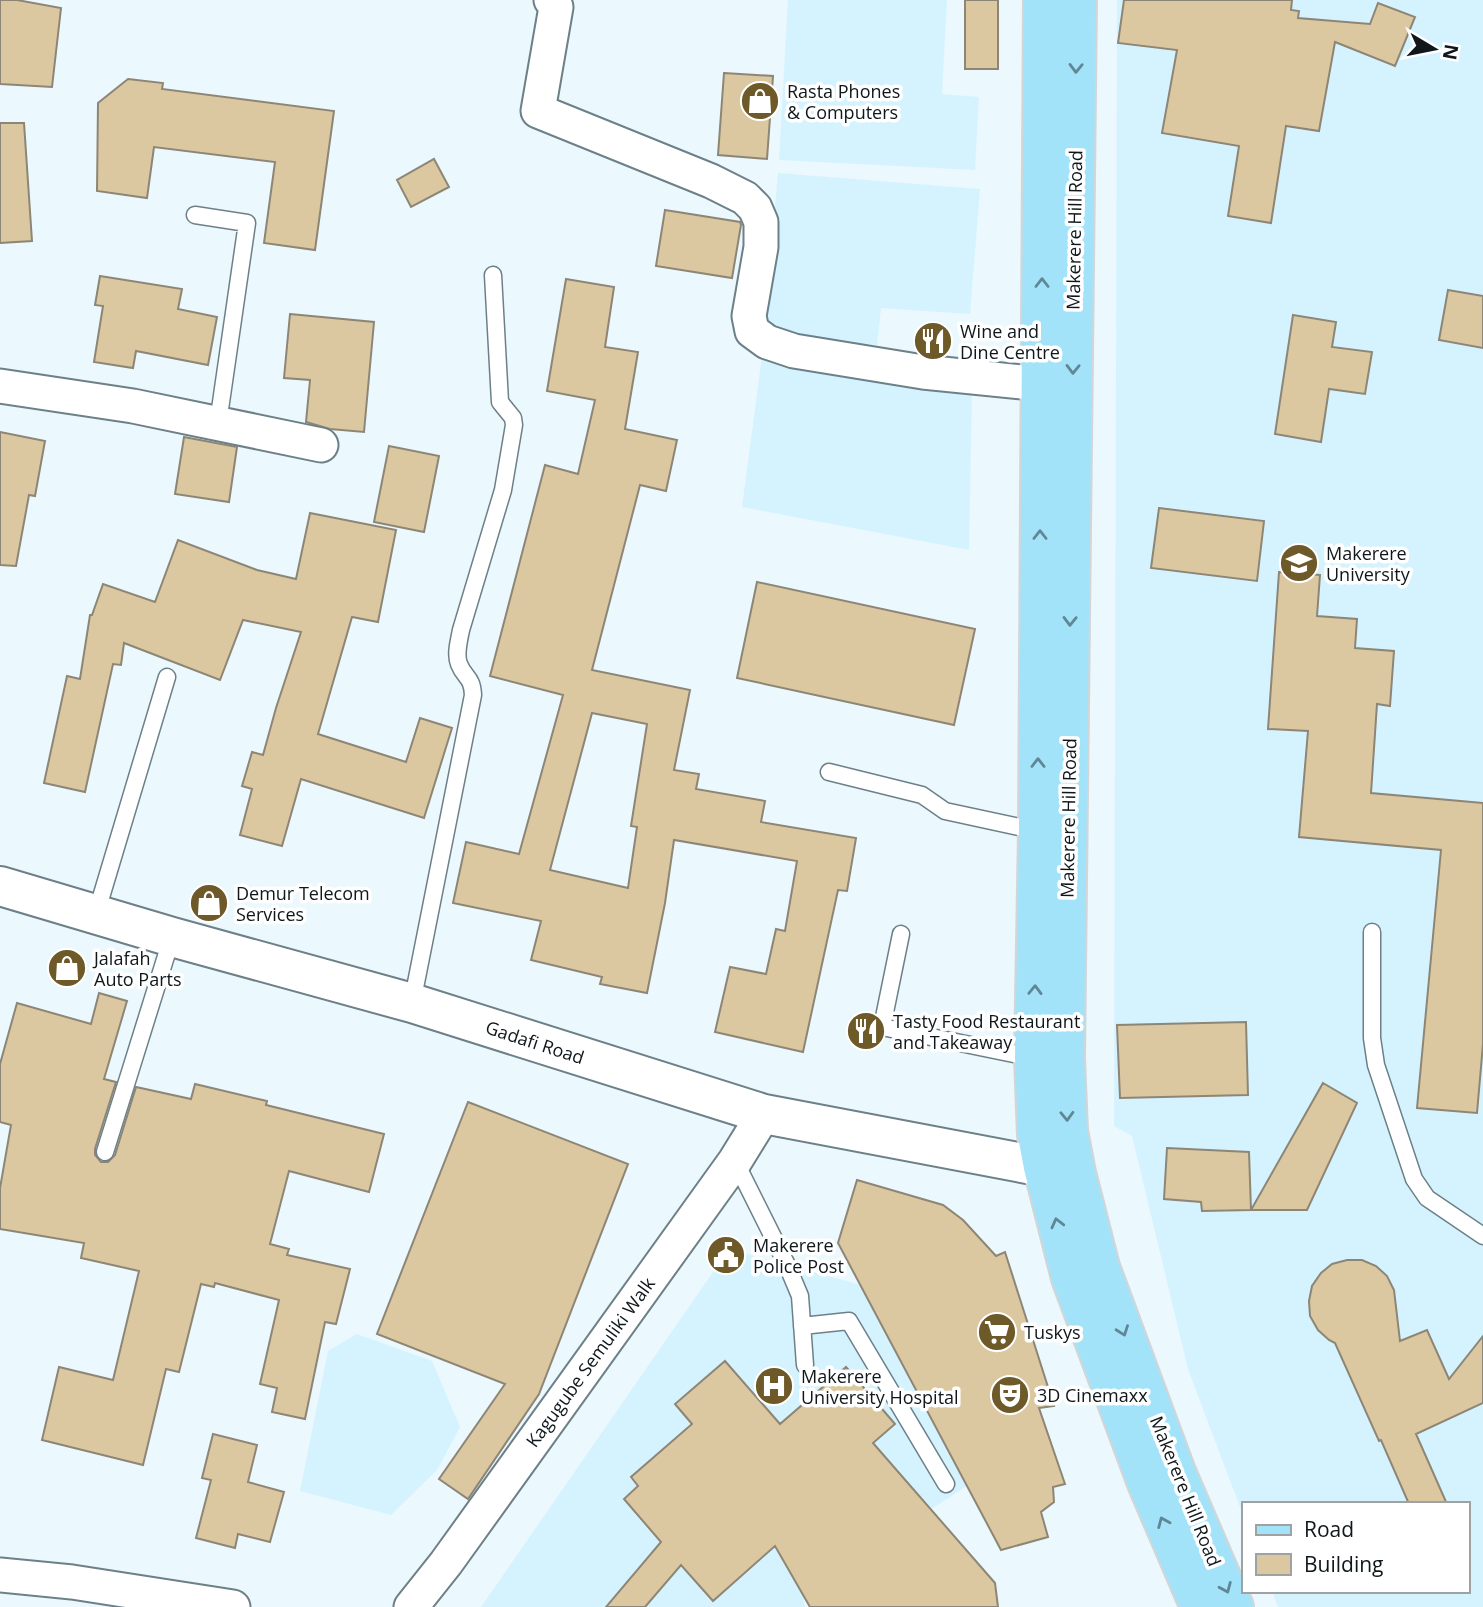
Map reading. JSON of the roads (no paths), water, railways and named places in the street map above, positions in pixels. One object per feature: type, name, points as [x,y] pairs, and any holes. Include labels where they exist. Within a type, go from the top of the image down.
[{"type":"main road","name":"Makerere Hill Road","points":[[1043,0],[1034,1058],[1037,1135],[1059,1170],[1100,1267],[1176,1472],[1234,1607]]},
{"type":"main road","name":"Makerere Hill Road","points":[[1077,0],[1065,1058],[1068,1131],[1059,1170],[1071,1278],[1147,1483],[1200,1607]]},
{"type":"street","points":[[551,0],[556,7],[538,111],[711,181],[745,198],[755,208],[761,222],[761,247],[749,316],[752,331],[766,342],[794,351],[923,372],[1041,384]]},
{"type":"street","points":[[0,386],[133,406],[321,445]]},
{"type":"street","name":"Gadafi Road","points":[[0,886],[412,1003],[764,1114],[1059,1170]]},
{"type":"street","name":"Kagugube Semuliki Walk","points":[[411,1607],[446,1563],[735,1161],[764,1114]]},
{"type":"street","points":[[0,1575],[84,1584],[233,1607]]},
{"type":"lane","points":[[195,215],[247,223],[218,423]]},
{"type":"lane","points":[[412,1003],[473,695],[473,685],[459,665],[459,638],[503,490],[514,425],[513,418],[500,401],[493,275]]},
{"type":"lane","points":[[96,914],[167,677]]},
{"type":"lane","points":[[829,772],[922,795],[945,811],[1038,831]]},
{"type":"lane","points":[[1372,932],[1372,1038],[1376,1065],[1414,1179],[1427,1198],[1483,1236]]},
{"type":"lane","points":[[901,934],[882,1027],[1034,1058]]},
{"type":"lane","points":[[105,1152],[172,937]]},
{"type":"lane","points":[[735,1161],[800,1296],[805,1365]]},
{"type":"lane","points":[[802,1326],[849,1321],[946,1484]]},
{"type":"lane","points":[[429,1607],[446,1563]]},
{"type":"place","name":"Rasta Phones & Computers","points":[[760,101]]},
{"type":"place","name":"Wine and Dine Centre","points":[[933,341]]},
{"type":"place","name":"Makerere University","points":[[1299,563]]},
{"type":"place","name":"Demur Telecom Services","points":[[209,903]]},
{"type":"place","name":"Jalafah Auto Parts","points":[[67,968]]},
{"type":"place","name":"Tasty Food Restaurant and Takeaway","points":[[866,1031]]},
{"type":"place","name":"Makerere Police Post","points":[[726,1255]]},
{"type":"place","name":"Tuskys","points":[[997,1332]]},
{"type":"place","name":"Makerere University Hospital","points":[[774,1386]]},
{"type":"place","name":"3D Cinemaxx","points":[[1010,1395]]}]
